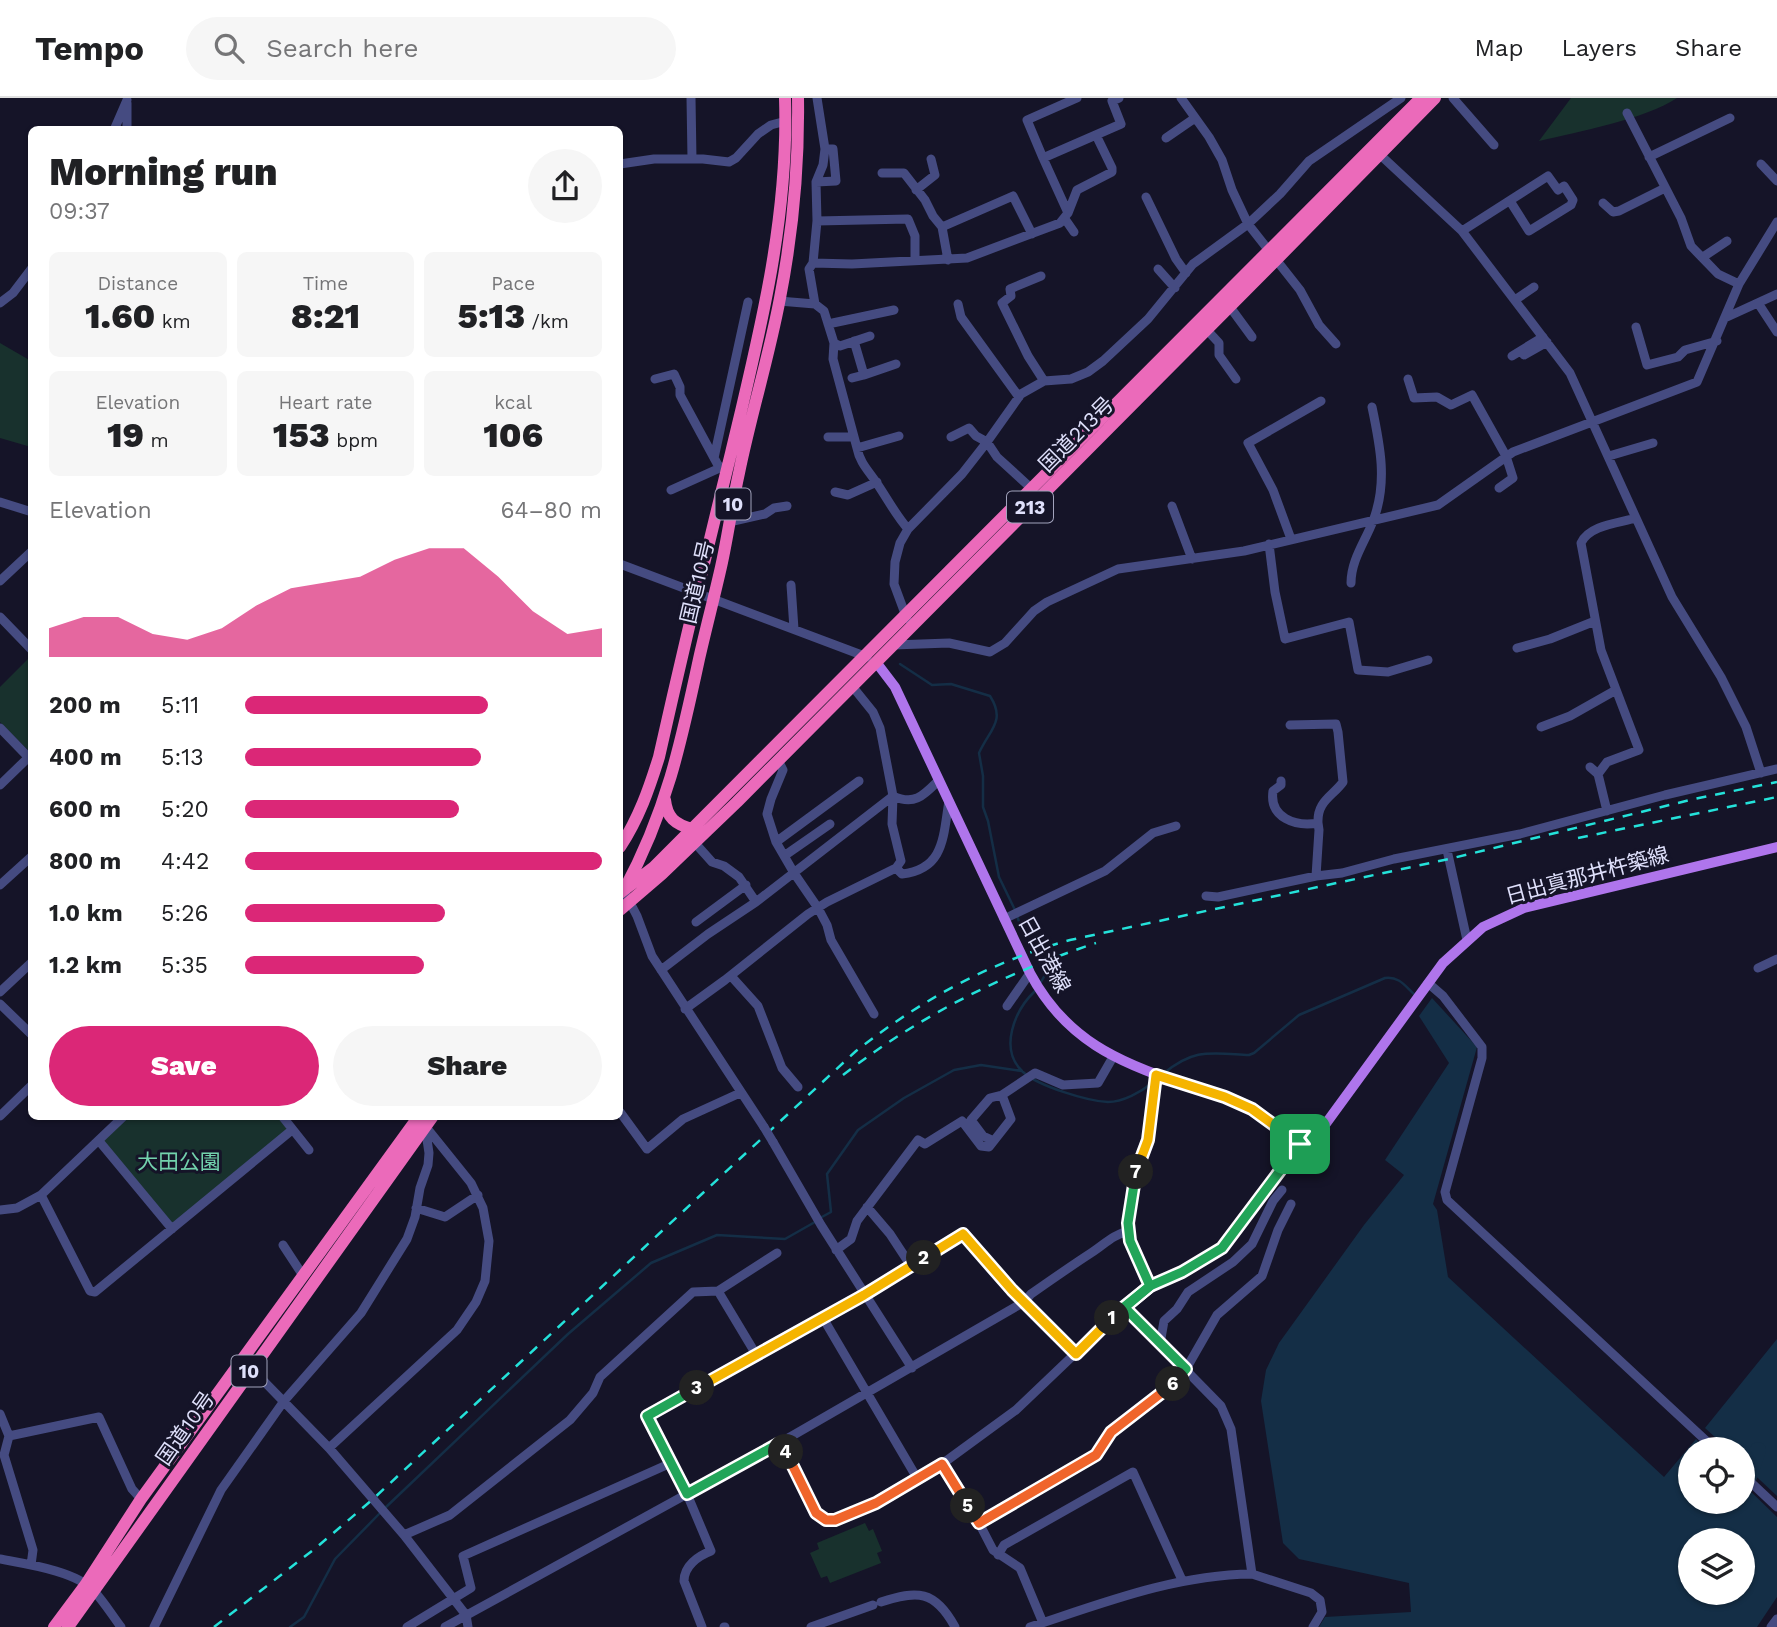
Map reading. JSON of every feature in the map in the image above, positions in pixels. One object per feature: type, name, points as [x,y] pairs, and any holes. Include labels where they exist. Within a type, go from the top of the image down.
[{"type":"highway","name":"国道10号","points":[[623,842],[647,797],[659,757],[697,593],[720,464],[761,323],[776,241],[784,172],[785,98]]},
{"type":"highway","name":"国道10号","points":[[623,895],[665,799],[677,759],[721,568],[739,473],[779,301],[796,186],[798,98]]},
{"type":"highway","name":"国道213号","points":[[1376,151],[1421,98]]},
{"type":"highway","name":"国道213号","points":[[623,896],[695,843],[852,686],[871,659],[893,645],[909,621],[1032,489],[1273,256],[1376,151],[1435,98]]},
{"type":"highway","name":"国道213号","points":[[623,896],[871,659],[1207,330],[1273,256]]},
{"type":"highway","points":[[665,799],[670,818],[692,829]]},
{"type":"highway","name":"国道10号","points":[[68,1627],[141,1499],[302,1274],[422,1120]]},
{"type":"highway","name":"国道10号","points":[[54,1627],[90,1587],[252,1368],[422,1120]]},
{"type":"main road","name":"日出港線","points":[[871,659],[895,687],[1030,973],[1059,1017],[1082,1037],[1113,1057],[1252,1109],[1300,1144]]},
{"type":"main road","name":"日出真那井杵築線","points":[[1300,1144],[1319,1133],[1450,955],[1483,927],[1524,908],[1777,847]]},
{"type":"street","points":[[691,98],[692,159]]},
{"type":"street","points":[[815,304],[808,269],[813,262],[817,221],[816,182],[823,165],[824,149],[817,98]]},
{"type":"street","points":[[1074,232],[1027,120],[1077,98]]},
{"type":"street","points":[[1043,158],[1121,124],[1112,101],[1119,98]]},
{"type":"street","points":[[1181,98],[1222,160],[1248,224],[1300,290],[1319,325],[1336,344]]},
{"type":"street","points":[[909,621],[894,584],[900,543],[908,529],[962,474],[1019,397],[1032,386],[1044,381],[1071,379],[1088,372],[1148,319],[1193,264],[1248,224],[1280,194],[1309,161],[1402,98]]},
{"type":"street","points":[[1453,98],[1494,145]]},
{"type":"street","points":[[116,126],[127,99]]},
{"type":"street","points":[[127,99],[127,126]]},
{"type":"street","points":[[1627,113],[1681,218],[1691,246],[1718,274],[1739,284]]},
{"type":"street","points":[[1166,138],[1195,118]]},
{"type":"street","points":[[1649,157],[1730,118]]},
{"type":"street","points":[[623,164],[654,159],[729,162],[758,134],[771,125],[786,121]]},
{"type":"street","points":[[813,262],[852,264],[915,258],[967,258],[1060,223],[1066,216],[1077,190],[1112,172],[1096,135]]},
{"type":"street","points":[[816,182],[836,181],[834,149],[824,149]]},
{"type":"street","points":[[1376,151],[1462,231],[1570,373],[1672,597],[1721,677],[1745,727],[1761,773]]},
{"type":"street","points":[[916,190],[935,175],[931,159]]},
{"type":"street","points":[[1762,164],[1777,181]]},
{"type":"street","points":[[882,173],[904,173],[926,200],[933,216],[942,227],[948,260]]},
{"type":"street","points":[[1462,231],[1548,176],[1558,190],[1564,186],[1573,200],[1571,205],[1529,232],[1510,201]]},
{"type":"street","points":[[1603,203],[1613,212],[1619,211],[1665,188]]},
{"type":"street","points":[[942,227],[1013,197],[1032,234]]},
{"type":"street","points":[[1146,197],[1175,259],[1186,274]]},
{"type":"street","points":[[817,221],[908,219],[915,236],[915,258]]},
{"type":"street","points":[[893,645],[949,643],[990,652],[1005,643],[1034,611],[1047,602],[1118,569],[1244,551],[1438,505],[1513,452],[1697,382],[1717,341],[1739,284],[1777,222]]},
{"type":"street","points":[[1703,257],[1727,241]]},
{"type":"street","points":[[1158,269],[1175,288]]},
{"type":"street","points":[[0,303],[13,293],[28,273]]},
{"type":"street","points":[[1041,276],[1010,289],[1011,296],[1002,303],[1028,356],[1044,381]]},
{"type":"street","points":[[1515,300],[1534,287]]},
{"type":"street","points":[[1727,317],[1777,294]]},
{"type":"street","points":[[779,301],[815,304],[824,311],[834,342],[833,359],[860,462],[877,482],[908,529]]},
{"type":"street","points":[[720,464],[748,302]]},
{"type":"street","points":[[1758,303],[1777,332]]},
{"type":"street","points":[[958,304],[961,317],[1019,397]]},
{"type":"street","points":[[1230,307],[1252,337]]},
{"type":"street","points":[[828,324],[894,310]]},
{"type":"street","points":[[1636,327],[1647,365],[1678,357],[1685,350],[1717,341]]},
{"type":"street","points":[[1207,330],[1219,343],[1219,355],[1236,379]]},
{"type":"street","points":[[834,342],[840,346],[870,336]]},
{"type":"street","points":[[1515,358],[1545,340]]},
{"type":"street","points":[[854,341],[864,375]]},
{"type":"street","points":[[852,378],[896,364]]},
{"type":"street","points":[[655,379],[674,374],[680,387],[680,395],[720,464]]},
{"type":"street","points":[[1408,379],[1413,398],[1437,397],[1451,405],[1472,395],[1506,457],[1514,478],[1499,488]]},
{"type":"street","points":[[1291,538],[1273,490],[1248,443],[1321,401]]},
{"type":"street","points":[[1351,583],[1351,570],[1374,520],[1382,482],[1382,450],[1372,407]]},
{"type":"street","points":[[950,437],[969,428],[987,442],[997,457],[1032,489]]},
{"type":"street","points":[[857,448],[899,436]]},
{"type":"street","points":[[828,438],[853,437]]},
{"type":"street","points":[[1609,456],[1653,443]]},
{"type":"street","points":[[671,490],[720,464]]},
{"type":"street","points":[[835,492],[848,495],[877,482]]},
{"type":"street","points":[[0,502],[28,511]]},
{"type":"street","points":[[730,522],[787,506]]},
{"type":"street","points":[[1172,506],[1192,559]]},
{"type":"street","points":[[1598,774],[1607,762],[1639,750],[1601,650],[1581,543],[1585,535],[1592,531],[1636,518]]},
{"type":"street","points":[[1269,544],[1284,639],[1349,622],[1358,670],[1388,672],[1428,660]]},
{"type":"street","points":[[0,581],[28,555]]},
{"type":"street","points":[[623,565],[871,659]]},
{"type":"street","points":[[791,585],[794,629]]},
{"type":"street","points":[[0,617],[28,646]]},
{"type":"street","points":[[1517,648],[1550,639],[1595,621]]},
{"type":"street","points":[[685,1009],[818,908],[896,868],[901,861],[892,824],[893,796],[880,728],[873,712],[852,686]]},
{"type":"street","points":[[1541,727],[1570,716],[1616,690]]},
{"type":"street","points":[[1290,725],[1336,724],[1338,732],[1343,782],[1321,804],[1318,813],[1320,830],[1317,876]]},
{"type":"street","points":[[0,728],[28,754]]},
{"type":"street","points":[[0,785],[28,760]]},
{"type":"street","points":[[778,760],[783,770],[767,814],[776,842],[793,873],[818,908],[831,940],[874,1014]]},
{"type":"street","points":[[1590,767],[1598,774],[1607,811]]},
{"type":"street","points":[[1206,897],[1342,873],[1386,860],[1520,834],[1777,769]]},
{"type":"street","points":[[893,796],[912,801],[939,780]]},
{"type":"street","points":[[776,842],[859,781]]},
{"type":"street","points":[[1281,781],[1281,785],[1273,791],[1276,808],[1289,822],[1307,825],[1318,823]]},
{"type":"street","points":[[661,970],[708,933],[757,902],[893,796]]},
{"type":"street","points":[[896,868],[902,874],[918,872],[928,867],[936,857],[949,801]]},
{"type":"street","points":[[784,856],[830,824]]},
{"type":"street","points":[[1004,919],[1105,871],[1153,833],[1176,826]]},
{"type":"street","points":[[695,843],[712,862],[724,866],[746,885],[757,902]]},
{"type":"street","points":[[1447,850],[1467,940]]},
{"type":"street","points":[[0,885],[28,860]]},
{"type":"street","points":[[696,922],[746,885]]},
{"type":"street","points":[[623,899],[652,956],[773,1142],[836,1250],[912,1368]]},
{"type":"street","points":[[1758,968],[1777,959]]},
{"type":"street","points":[[0,992],[28,966]]},
{"type":"street","points":[[1007,1006],[1030,973]]},
{"type":"street","points":[[731,976],[758,1006],[782,1068],[798,1087]]},
{"type":"street","points":[[1428,983],[1443,996],[1482,1047],[1482,1058],[1445,1192],[1447,1200],[1702,1437]]},
{"type":"street","points":[[0,1004],[28,1031]]},
{"type":"street","points":[[992,1140],[983,1136],[971,1120],[990,1098],[1002,1095],[1035,1073],[1063,1085],[1098,1083],[1113,1057]]},
{"type":"street","points":[[1150,1286],[1130,1241],[1128,1223],[1136,1168],[1148,1140],[1157,1075]]},
{"type":"street","points":[[0,1116],[28,1090]]},
{"type":"street","points":[[623,1116],[647,1149],[683,1119],[740,1093]]},
{"type":"street","points":[[836,1250],[851,1239],[857,1221],[918,1140],[925,1144],[962,1121],[981,1146],[989,1147],[1011,1119],[1002,1095]]},
{"type":"street","points":[[0,1210],[17,1208],[41,1195],[99,1141],[116,1120]]},
{"type":"street","points":[[285,1120],[309,1150]]},
{"type":"street","points":[[154,1627],[220,1490],[285,1401],[361,1312],[411,1231],[428,1165],[429,1153],[423,1120]]},
{"type":"street","points":[[329,1448],[457,1330],[476,1302],[485,1281],[489,1250],[488,1230],[478,1195],[424,1120]]},
{"type":"street","points":[[41,1195],[90,1291],[95,1292],[292,1130]]},
{"type":"street","points":[[99,1141],[172,1229]]},
{"type":"street","points":[[778,1444],[785,1451],[816,1513],[826,1520],[835,1520],[876,1503],[942,1464],[1016,1410],[1124,1307],[1150,1286],[1182,1272],[1222,1248],[1300,1144]]},
{"type":"street","points":[[1160,1344],[1164,1321],[1177,1309],[1188,1292],[1233,1262],[1252,1244],[1273,1201],[1282,1190]]},
{"type":"street","points":[[416,1208],[445,1217],[478,1195]]},
{"type":"street","points":[[979,1523],[1096,1455],[1111,1432],[1170,1389],[1186,1369],[1217,1315],[1262,1276],[1278,1230],[1291,1204]]},
{"type":"street","points":[[867,1207],[890,1234],[911,1266]]},
{"type":"street","points":[[445,1627],[912,1368],[1024,1302],[1031,1294],[1095,1251],[1105,1240],[1129,1231]]},
{"type":"street","points":[[699,1626],[684,1574],[687,1567],[699,1557],[712,1551],[687,1494],[647,1416],[864,1295],[963,1234],[1024,1302],[1076,1354]]},
{"type":"street","points":[[284,1245],[302,1274]]},
{"type":"street","points":[[404,1535],[450,1515],[570,1420],[593,1392],[600,1377],[693,1292],[718,1291],[777,1253]]},
{"type":"street","points":[[718,1291],[757,1356]]},
{"type":"street","points":[[1124,1307],[1221,1406],[1231,1429],[1252,1574]]},
{"type":"street","points":[[823,1318],[918,1478]]},
{"type":"street","points":[[240,1360],[252,1368],[285,1401],[404,1535],[466,1615],[468,1627]]},
{"type":"street","points":[[0,1414],[9,1436],[4,1455],[33,1550],[32,1565]]},
{"type":"street","points":[[9,1436],[99,1417],[132,1489],[141,1499]]},
{"type":"street","points":[[407,1627],[471,1588],[463,1556],[671,1463]]},
{"type":"street","points":[[942,1464],[993,1550],[1020,1568],[1043,1623]]},
{"type":"street","points":[[998,1555],[1004,1545],[1133,1472],[1182,1580]]},
{"type":"street","points":[[1755,1486],[1777,1507]]},
{"type":"street","points":[[0,1559],[68,1576],[90,1587],[121,1627]]},
{"type":"street","points":[[1030,1627],[1182,1580],[1252,1574],[1311,1593],[1320,1600],[1322,1612],[1312,1627]]},
{"type":"street","points":[[811,1627],[906,1594],[922,1594],[946,1611],[955,1627]]},
{"type":"street","points":[[1771,1627],[1777,1619]]},
{"type":"green space","points":[[1571,98],[1677,98],[1664,106],[1630,118],[1539,141]]},
{"type":"green space","points":[[0,343],[28,359],[28,446],[0,438]]},
{"type":"green space","points":[[28,659],[28,750],[0,722],[0,687]]},
{"type":"green space","name":"大田公園","points":[[126,1120],[280,1120],[288,1130],[173,1224],[103,1141]]},
{"type":"green space","points":[[865,1523],[869,1531],[873,1529],[882,1551],[877,1553],[881,1563],[830,1583],[827,1576],[821,1578],[810,1553],[819,1549],[817,1543]]},
{"type":"water","points":[[1432,998],[1477,1047],[1433,1204],[1437,1210],[1448,1277],[1664,1477],[1678,1460],[1678,1514],[1755,1514],[1755,1496],[1777,1517],[1777,1597],[1757,1627],[1319,1627],[1325,1617],[1411,1612],[1409,1583],[1299,1559],[1283,1543],[1261,1401],[1266,1370],[1279,1343],[1364,1225],[1404,1175],[1385,1160],[1449,1063],[1419,1016]]},
{"type":"water","points":[[1777,1339],[1777,1496],[1755,1475],[1755,1437],[1715,1437],[1705,1428]]},
{"type":"waterway","points":[[900,664],[932,685],[951,684],[990,696],[995,705],[995,725],[979,753],[983,776],[983,807],[999,877],[1015,910]]},
{"type":"waterway","points":[[1017,916],[1034,946],[1045,975],[1041,982]]},
{"type":"waterway","points":[[1163,1074],[1194,1056],[1254,1053],[1299,1015],[1385,978],[1398,980],[1415,995]]},
{"type":"waterway","points":[[1035,991],[1021,1008],[1012,1030],[1012,1052],[1023,1072],[1063,1092],[1108,1102],[1132,1096],[1152,1083]]},
{"type":"waterway","points":[[820,1218],[831,1212],[827,1174],[858,1130],[904,1098],[954,1070],[981,1065],[1022,1071]]},
{"type":"waterway","points":[[385,1508],[568,1334],[651,1263],[717,1235],[785,1239],[815,1222]]},
{"type":"waterway","points":[[1755,1459],[1758,1450]]},
{"type":"waterway","points":[[290,1627],[304,1617],[335,1559],[380,1513]]},
{"type":"railway","points":[[214,1627],[317,1547],[373,1499],[856,1051],[931,999],[1012,959],[1070,940],[1449,859],[1694,799],[1777,782]]},
{"type":"railway","points":[[1578,838],[1777,797]]},
{"type":"railway","points":[[843,1075],[902,1034],[964,998],[1029,968],[1096,943]]},
{"type":"route","points":[[1300,1144],[1222,1248],[1182,1272],[1150,1286],[1124,1307],[1076,1354],[1012,1290],[963,1234],[864,1295],[647,1416],[687,1494],[778,1444],[785,1451],[816,1513],[826,1520],[835,1520],[876,1503],[942,1464],[979,1523],[1048,1480],[1096,1455],[1111,1432],[1170,1389],[1186,1369],[1124,1307],[1150,1286],[1130,1241],[1128,1223],[1136,1168],[1148,1140],[1156,1075],[1225,1097],[1252,1109],[1300,1144]]}]
